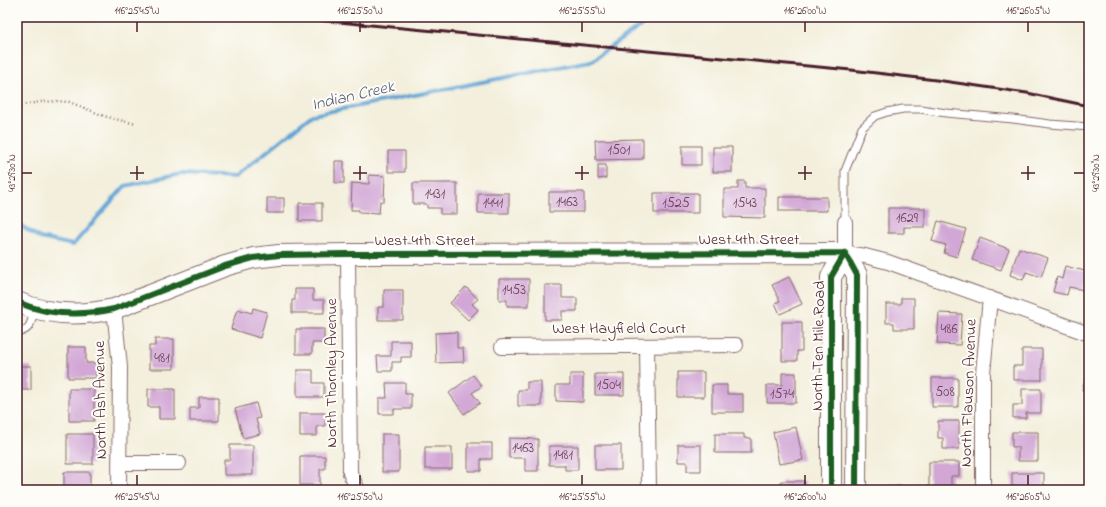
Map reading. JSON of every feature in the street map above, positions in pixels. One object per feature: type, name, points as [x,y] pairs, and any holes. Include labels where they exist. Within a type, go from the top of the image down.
[{"type":"main road","name":"West 4th Street","points":[[26,305],[57,312],[75,314],[95,313],[114,309],[225,266],[253,258],[279,255],[845,253]]},
{"type":"main road","name":"North Ten Mile Road","points":[[831,490],[831,277],[845,253]]},
{"type":"main road","points":[[845,253],[856,275],[856,490]]},
{"type":"street","points":[[845,222],[845,253]]},
{"type":"street","name":"West 4th Street","points":[[845,253],[888,262],[1089,334]]},
{"type":"street","name":"North Thornley Avenue","points":[[348,254],[350,473],[358,490]]},
{"type":"street","name":"North Flauson Avenue","points":[[983,490],[983,373],[990,298]]},
{"type":"street","name":"North Ash Avenue","points":[[114,309],[120,367],[119,490]]},
{"type":"street","name":"West Hayfield Court","points":[[502,347],[736,345]]},
{"type":"street","points":[[648,346],[648,490]]},
{"type":"street","points":[[119,463],[179,463]]},
{"type":"lane","points":[[845,222],[845,171],[862,128],[875,116],[903,109],[921,109],[946,113],[1089,127]]},
{"type":"lane","points":[[17,333],[24,332],[29,327],[26,305]]},
{"type":"path","points":[[17,106],[56,100],[68,102],[107,117],[136,124]]},
{"type":"building","points":[[643,139],[643,159],[596,160],[595,140]]},
{"type":"building","points":[[682,146],[701,146],[701,165],[682,165]]},
{"type":"building","points":[[713,147],[732,147],[732,172],[713,172]]},
{"type":"building","points":[[388,151],[405,151],[405,172],[388,172]]},
{"type":"building","points":[[335,161],[344,161],[344,183],[335,183]]},
{"type":"building","points":[[598,165],[606,165],[606,178],[598,179]]},
{"type":"building","points":[[369,175],[385,176],[384,202],[380,201],[379,213],[351,210],[352,183],[369,184]]},
{"type":"building","points":[[738,181],[745,181],[745,188],[765,188],[765,218],[724,217],[724,189],[738,189]]},
{"type":"building","points":[[413,183],[457,183],[457,214],[440,214],[440,208],[427,208],[427,204],[413,204]]},
{"type":"building","points":[[549,192],[584,192],[584,212],[549,212]]},
{"type":"building","points":[[478,193],[509,193],[509,213],[478,213]]},
{"type":"building","points":[[654,193],[698,193],[698,213],[654,213]]},
{"type":"building","points":[[779,197],[827,197],[827,211],[779,211]]},
{"type":"building","points":[[267,198],[284,198],[284,213],[267,213]]},
{"type":"building","points":[[299,203],[322,203],[322,221],[299,221]]},
{"type":"building","points":[[888,208],[925,208],[925,227],[904,227],[904,233],[888,233]]},
{"type":"building","points":[[938,221],[966,229],[957,257],[944,253],[946,245],[932,241]]},
{"type":"building","points":[[980,238],[1009,249],[1001,270],[972,260]]},
{"type":"building","points":[[1019,248],[1048,258],[1041,277],[1026,272],[1023,280],[1010,275]]},
{"type":"building","points":[[1065,266],[1089,272],[1084,290],[1069,287],[1067,295],[1053,292],[1057,277],[1062,279]]},
{"type":"building","points":[[789,277],[802,304],[780,314],[775,303],[780,301],[772,285]]},
{"type":"building","points":[[499,279],[529,279],[529,306],[507,306],[507,300],[499,300]]},
{"type":"building","points":[[545,285],[562,285],[562,298],[577,298],[577,311],[562,311],[562,320],[545,320]]},
{"type":"building","points":[[466,287],[478,299],[472,304],[478,310],[468,320],[450,303]]},
{"type":"building","points":[[295,289],[313,289],[313,300],[324,300],[324,313],[292,313],[292,300],[295,300]]},
{"type":"building","points":[[384,290],[403,290],[403,320],[378,320],[378,307],[384,307]]},
{"type":"building","points":[[901,298],[914,298],[914,329],[894,329],[894,323],[886,323],[886,304],[901,304]]},
{"type":"building","points":[[253,308],[267,312],[260,338],[231,329],[237,309],[252,313]]},
{"type":"building","points":[[939,313],[962,314],[960,345],[937,344]]},
{"type":"building","points":[[782,322],[802,322],[802,351],[797,351],[797,361],[782,361]]},
{"type":"building","points":[[296,329],[324,329],[324,343],[312,343],[312,354],[296,354]]},
{"type":"building","points":[[457,332],[457,348],[463,348],[464,362],[436,363],[435,333]]},
{"type":"building","points":[[155,339],[174,339],[174,369],[149,369],[149,346],[155,346]]},
{"type":"building","points":[[391,341],[411,341],[411,357],[401,357],[401,362],[392,362],[392,371],[378,371],[377,356],[391,356]]},
{"type":"building","points":[[68,347],[86,347],[86,363],[96,363],[96,378],[68,378]]},
{"type":"building","points":[[1022,349],[1042,349],[1042,380],[1013,380],[1013,366],[1022,366]]},
{"type":"building","points":[[17,357],[18,366],[31,366],[31,390],[17,390]]},
{"type":"building","points":[[1089,368],[1089,392],[1082,390]]},
{"type":"building","points":[[297,370],[313,370],[313,383],[324,383],[324,397],[297,397]]},
{"type":"building","points":[[678,372],[704,372],[704,397],[678,397]]},
{"type":"building","points":[[782,373],[796,373],[796,403],[767,403],[767,385],[782,385]]},
{"type":"building","points":[[570,374],[583,374],[583,402],[556,401],[556,385],[570,385]]},
{"type":"building","points":[[595,374],[624,374],[624,395],[595,395]]},
{"type":"building","points":[[473,375],[482,386],[472,393],[480,403],[464,414],[449,393]]},
{"type":"building","points":[[932,378],[958,378],[958,407],[932,407]]},
{"type":"building","points":[[527,382],[541,382],[541,406],[518,406],[518,390],[527,390]]},
{"type":"building","points":[[386,383],[405,383],[405,394],[411,394],[411,409],[394,409],[394,414],[379,414],[379,398],[387,398]]},
{"type":"building","points":[[712,385],[727,385],[727,394],[743,394],[743,412],[712,412]]},
{"type":"building","points":[[69,389],[94,389],[94,421],[69,421]]},
{"type":"building","points":[[148,389],[175,389],[175,419],[159,419],[159,407],[148,407]]},
{"type":"building","points":[[1022,389],[1041,389],[1041,413],[1026,413],[1026,418],[1013,418],[1013,405],[1022,405]]},
{"type":"building","points":[[199,397],[219,397],[219,421],[190,421],[190,408],[199,408]]},
{"type":"building","points":[[256,403],[260,418],[256,419],[260,434],[243,438],[235,409]]},
{"type":"building","points":[[300,413],[325,413],[325,426],[317,426],[317,436],[300,436]]},
{"type":"building","points":[[938,421],[959,421],[959,449],[943,449],[943,438],[938,438]]},
{"type":"building","points":[[796,427],[803,460],[779,464],[773,432]]},
{"type":"building","points":[[1012,432],[1038,432],[1038,461],[1018,461],[1018,447],[1012,447]]},
{"type":"building","points":[[67,434],[93,434],[93,464],[67,464]]},
{"type":"building","points":[[382,434],[399,434],[399,472],[382,472]]},
{"type":"building","points":[[715,434],[744,434],[744,438],[751,438],[751,453],[715,453]]},
{"type":"building","points":[[509,438],[538,439],[538,471],[525,471],[525,458],[509,458]]},
{"type":"building","points":[[468,443],[492,443],[492,459],[481,459],[481,471],[468,471]]},
{"type":"building","points":[[230,445],[253,445],[253,475],[224,475],[224,460],[230,460]]},
{"type":"building","points":[[595,445],[621,445],[621,470],[595,470]]},
{"type":"building","points":[[678,445],[701,445],[701,471],[687,471],[687,462],[678,462]]},
{"type":"building","points":[[549,446],[578,446],[578,470],[565,470],[565,465],[549,465]]},
{"type":"building","points":[[425,447],[452,447],[452,469],[425,469]]},
{"type":"building","points":[[300,456],[325,456],[325,469],[320,469],[320,485],[300,485]]},
{"type":"building","points":[[929,462],[959,462],[959,476],[951,476],[951,490],[929,490]]},
{"type":"building","points":[[64,472],[90,472],[90,490],[64,490]]},
{"type":"building","points":[[1012,473],[1044,473],[1044,490],[1019,490],[1019,486],[1012,486]]},
{"type":"building","points":[[781,481],[804,481],[804,490],[781,490]]},
{"type":"building","points":[[901,486],[901,490],[884,490],[884,487]]},
{"type":"waterway","name":"Indian Creek","points":[[17,223],[40,238],[73,245],[125,186],[181,174],[235,177],[312,115],[590,61],[642,25],[683,17]]},
{"type":"railway","points":[[285,17],[851,70],[1027,93],[1089,106]]},
{"type":"cycle path","points":[[845,253],[857,275],[856,490]]},
{"type":"cycle path","points":[[17,302],[41,310],[77,314],[114,309],[225,266],[253,258],[279,255],[845,253]]},
{"type":"cycle path","points":[[831,490],[831,277],[845,253]]}]
